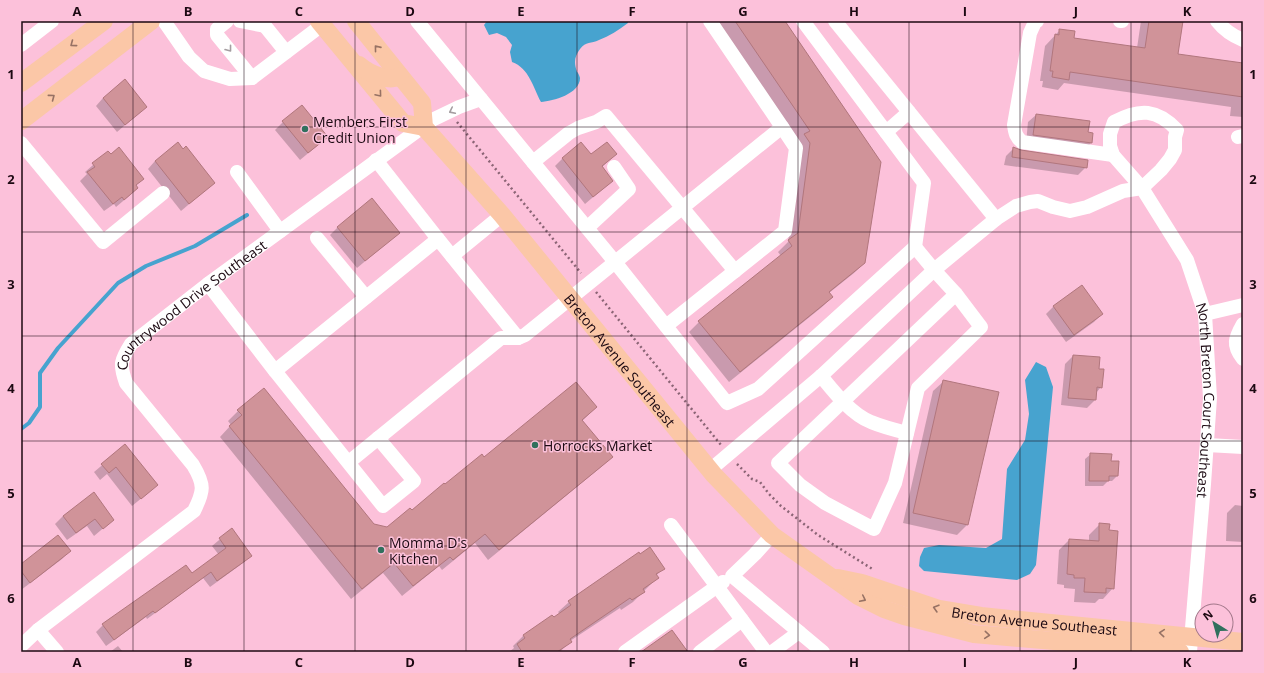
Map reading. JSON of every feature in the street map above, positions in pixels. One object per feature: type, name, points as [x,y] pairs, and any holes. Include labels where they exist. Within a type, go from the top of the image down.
[{"type":"main road","points":[[21,83],[104,21]]},
{"type":"main road","points":[[21,120],[151,21]]},
{"type":"main road","points":[[320,23],[403,123],[424,127],[422,103],[356,21]]},
{"type":"main road","points":[[346,54],[364,69],[378,75],[396,79],[400,76]]},
{"type":"main road","name":"Breton Avenue Southeast","points":[[424,127],[502,215],[710,470],[772,536],[858,596],[884,609],[918,620],[974,634],[1180,652]]},
{"type":"main road","name":"Breton Avenue Southeast","points":[[831,577],[862,583],[939,609],[981,616],[1191,644],[1243,642]]},
{"type":"street","points":[[21,44],[52,21]]},
{"type":"street","points":[[164,21],[189,57],[204,71],[230,79],[252,78],[320,23]]},
{"type":"street","points":[[228,21],[217,29],[217,35],[252,78]]},
{"type":"street","points":[[240,21],[264,23],[286,52]]},
{"type":"street","points":[[417,21],[615,262],[726,403],[758,389],[915,247],[924,184],[804,21]]},
{"type":"street","points":[[666,326],[785,231],[796,148],[710,21]]},
{"type":"street","points":[[835,21],[996,219]]},
{"type":"street","points":[[1037,21],[1035,22],[1030,33],[1014,125],[1014,132],[1017,138],[1022,142],[1113,155]]},
{"type":"street","points":[[1217,21],[1229,33],[1243,40]]},
{"type":"street","name":"Countrywood Drive Southeast","points":[[21,646],[38,630],[194,511],[202,495],[201,478],[193,465],[126,383],[121,370],[124,356],[131,344],[208,284],[432,120],[481,99]]},
{"type":"street","points":[[886,132],[909,112]]},
{"type":"street","points":[[710,470],[821,376],[934,270],[996,219],[1016,206],[1030,202],[1038,201],[1053,207],[1070,211],[1087,207],[1123,191],[1142,188],[1170,159],[1175,150],[1175,137],[1177,130],[1167,120],[1148,112],[1127,114],[1114,122],[1110,134],[1110,146],[1113,155],[1142,188]]},
{"type":"street","points":[[533,162],[569,133],[578,128],[596,122],[606,116],[735,271]]},
{"type":"street","points":[[349,462],[501,338],[518,338],[525,335],[782,127]]},
{"type":"street","points":[[21,143],[103,242],[163,193]]},
{"type":"street","points":[[376,160],[518,338]]},
{"type":"street","points":[[587,228],[629,189],[614,167]]},
{"type":"street","points":[[237,172],[280,231]]},
{"type":"street","name":"North Breton Court Southeast","points":[[1142,188],[1187,260],[1205,314],[1210,398],[1191,644]]},
{"type":"street","points":[[452,256],[502,215]]},
{"type":"street","points":[[317,238],[366,298]]},
{"type":"street","points":[[275,371],[438,239]]},
{"type":"street","points":[[915,247],[956,294],[981,327],[918,388],[895,483],[874,529],[825,503],[800,485],[778,464],[956,294]]},
{"type":"street","points":[[208,284],[275,371],[384,506],[414,481],[378,438]]},
{"type":"street","points":[[1205,314],[1243,305]]},
{"type":"street","points":[[1243,324],[1235,342],[1237,351],[1243,359]]},
{"type":"street","points":[[821,376],[843,401],[870,422],[907,433]]},
{"type":"street","points":[[1207,445],[1243,448]]},
{"type":"street","points":[[671,525],[766,652]]},
{"type":"street","points":[[625,652],[732,576],[772,536]]},
{"type":"street","points":[[732,576],[823,652]]},
{"type":"street","points":[[700,652],[742,620]]},
{"type":"street","points":[[38,630],[57,652]]},
{"type":"street","points":[[772,652],[799,632]]},
{"type":"water","points":[[487,21],[628,21],[628,23],[606,37],[582,46],[575,60],[576,69],[580,78],[579,84],[565,96],[541,102],[527,73],[512,62],[510,52],[512,45],[506,37],[497,33],[489,35],[484,25]]},
{"type":"water","points":[[1036,362],[1046,367],[1053,387],[1036,565],[1030,574],[1017,580],[924,571],[919,566],[920,557],[924,548],[939,545],[986,548],[1002,539],[1007,469],[1025,440],[1029,414],[1025,380]]},
{"type":"building","points":[[735,21],[785,21],[881,162],[865,263],[829,292],[833,297],[740,372],[698,321],[792,246],[788,240],[798,233],[810,143],[804,134],[810,131]]},
{"type":"building","points":[[1149,21],[1183,21],[1178,54],[1243,63],[1243,97],[1070,72],[1069,80],[1052,77],[1053,71],[1050,71],[1055,34],[1059,35],[1059,29],[1075,31],[1074,38],[1145,48]]},
{"type":"building","points":[[125,79],[147,107],[125,125],[103,98]]},
{"type":"building","name":"Members First Credit Union","points":[[302,105],[328,137],[308,153],[282,121]]},
{"type":"building","points":[[1036,114],[1090,121],[1088,132],[1093,133],[1092,143],[1033,135]]},
{"type":"building","points":[[178,142],[183,149],[186,146],[215,183],[189,204],[155,161]]},
{"type":"building","points":[[581,142],[591,154],[607,142],[617,154],[602,166],[613,181],[593,197],[562,158]]},
{"type":"building","points":[[119,147],[144,179],[136,185],[138,188],[124,200],[122,197],[113,204],[87,172],[95,167],[92,163],[108,151],[111,154]]},
{"type":"building","points":[[1013,147],[1021,150],[1088,160],[1087,168],[1012,157]]},
{"type":"building","points":[[372,198],[400,233],[365,261],[337,227]]},
{"type":"building","points":[[1082,285],[1103,314],[1074,335],[1053,306]]},
{"type":"building","points":[[1073,355],[1100,357],[1099,369],[1104,369],[1102,388],[1097,387],[1096,400],[1068,398]]},
{"type":"building","points":[[943,380],[999,392],[968,525],[913,513]]},
{"type":"building","points":[[576,382],[597,407],[582,420],[613,457],[499,550],[485,534],[453,560],[450,557],[413,586],[394,563],[362,589],[229,426],[242,415],[237,410],[264,388],[374,524],[387,527],[410,508],[412,510],[482,454],[484,457]]},
{"type":"building","points":[[125,444],[158,485],[141,499],[116,467],[109,473],[101,464]]},
{"type":"building","points":[[1090,453],[1112,454],[1111,461],[1119,461],[1118,476],[1109,476],[1109,481],[1089,481]]},
{"type":"building","points":[[94,492],[114,520],[103,529],[95,519],[76,533],[63,516]]},
{"type":"building","points":[[1099,523],[1110,524],[1109,530],[1118,531],[1114,589],[1106,588],[1106,593],[1084,592],[1085,578],[1074,578],[1074,575],[1067,574],[1069,539],[1099,541]]},
{"type":"building","points":[[232,528],[252,556],[217,581],[211,572],[155,613],[153,611],[114,640],[102,624],[186,565],[192,573],[226,548],[219,538]]},
{"type":"building","points":[[58,535],[71,551],[30,583],[21,571],[21,564]]},
{"type":"building","points":[[650,547],[665,569],[656,574],[659,578],[643,589],[645,592],[632,600],[630,598],[570,639],[572,642],[557,652],[522,652],[517,644],[525,638],[523,635],[552,615],[554,617],[571,605],[568,601],[639,552],[640,554]]},
{"type":"building","points":[[672,630],[688,652],[641,652]]},
{"type":"waterway","points":[[21,429],[29,423],[40,407],[40,373],[58,348],[118,283],[146,266],[195,246],[247,215]]},
{"type":"place","name":"Members First Credit Union","points":[[305,129]]},
{"type":"place","name":"Horrocks Market","points":[[535,445]]},
{"type":"place","name":"Momma D's Kitchen","points":[[381,550]]}]
